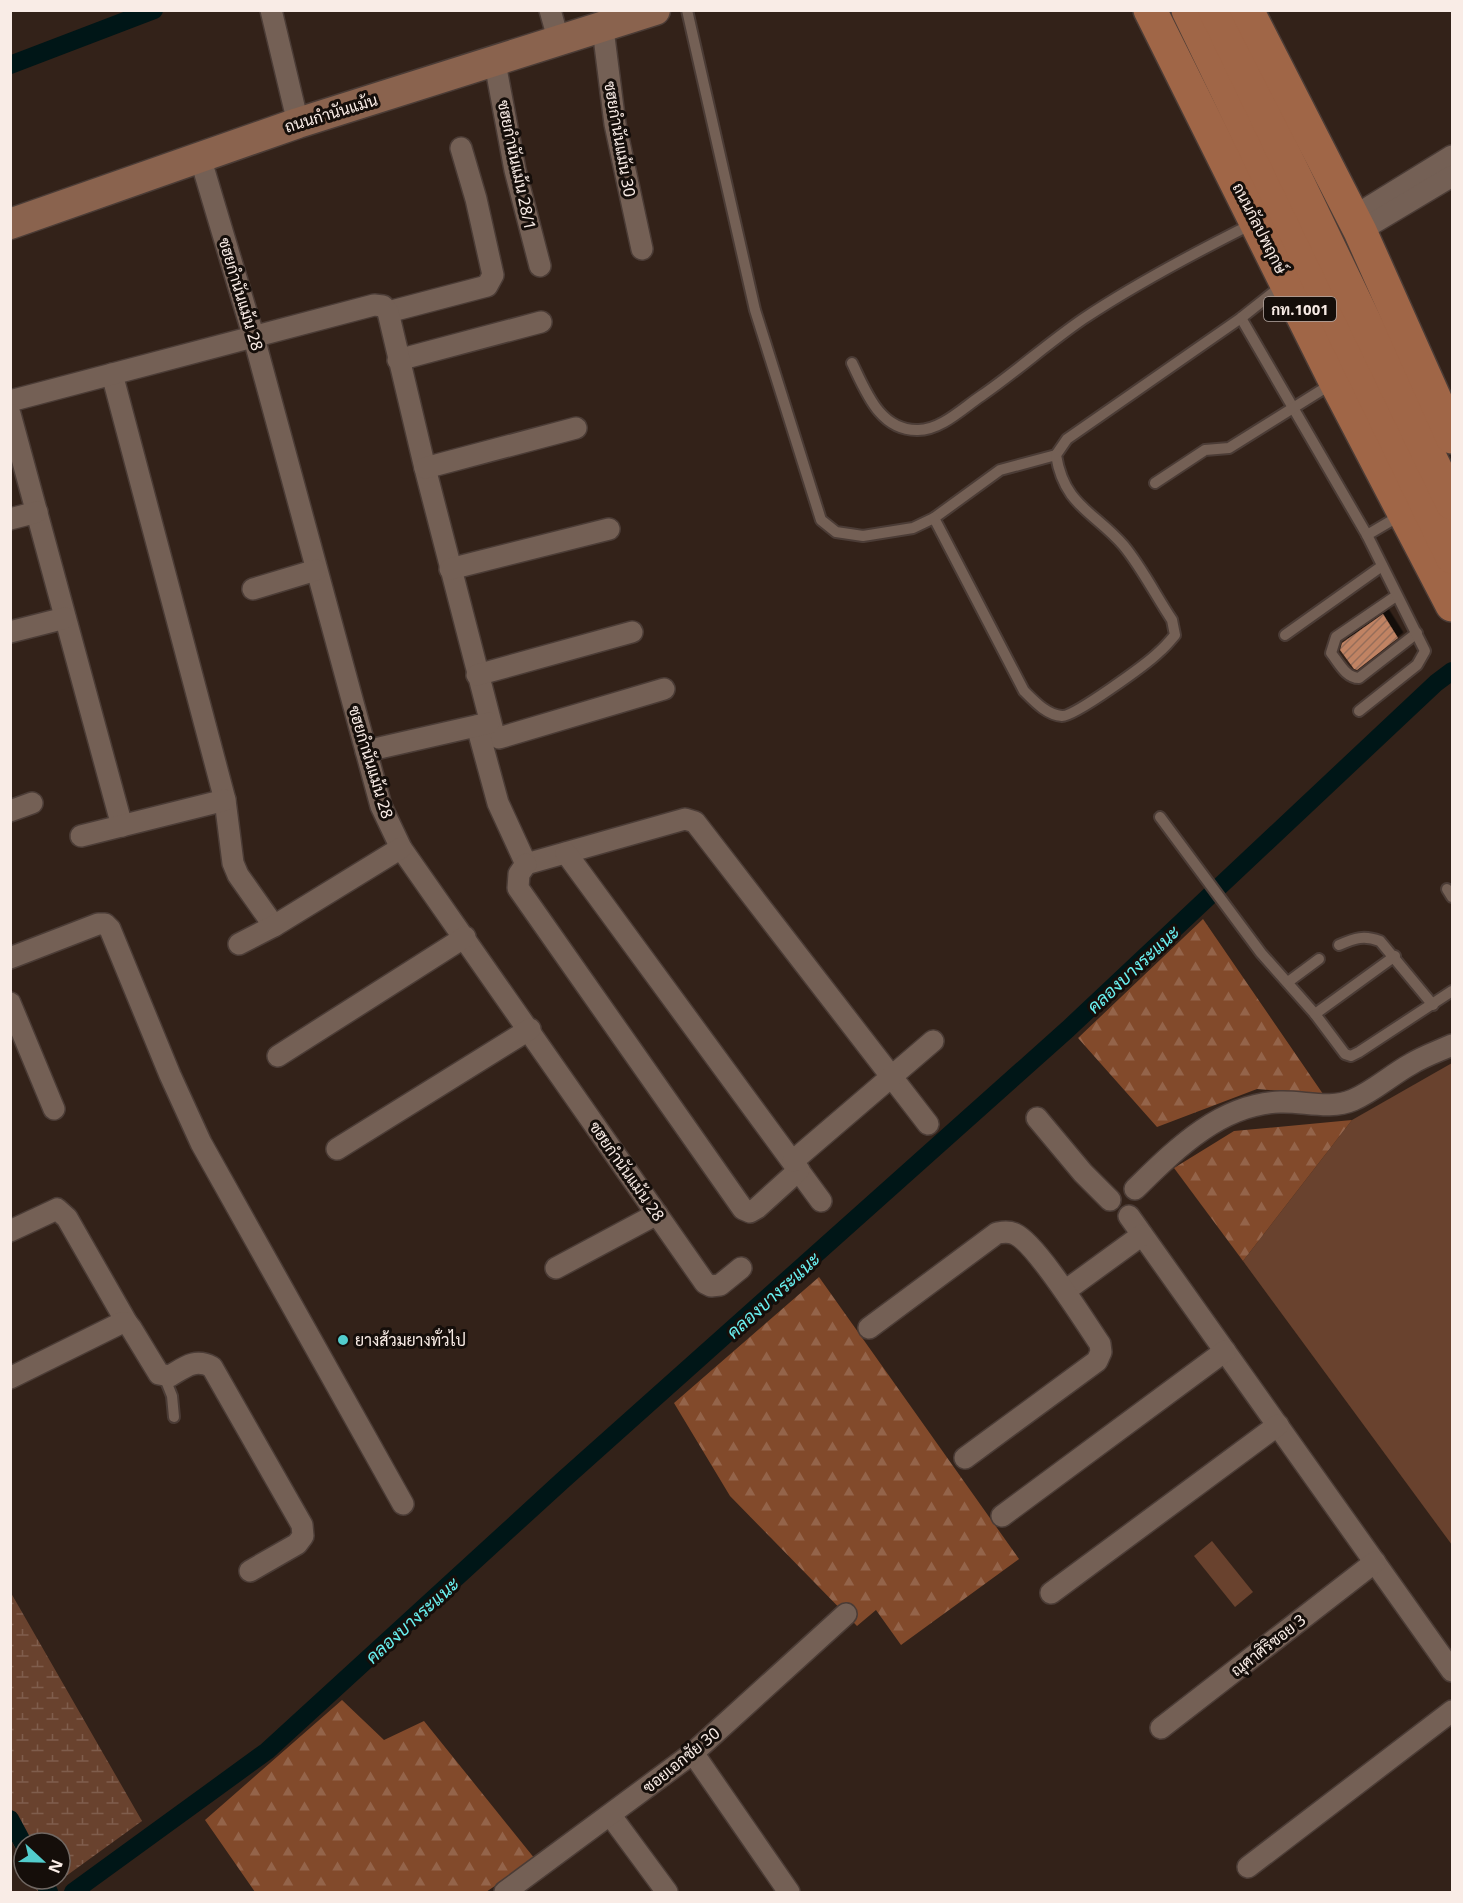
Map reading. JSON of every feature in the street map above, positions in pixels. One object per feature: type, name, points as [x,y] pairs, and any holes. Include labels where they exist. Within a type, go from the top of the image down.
[{"type":"main road","name":"ถนนกัลปพฤกษ์","points":[[1188,10],[1452,503]]},
{"type":"main road","name":"ถนนกัลปพฤกษ์","points":[[1215,10],[1316,250],[1452,557]]},
{"type":"main road","points":[[1247,10],[1356,224],[1452,437]]},
{"type":"main road","name":"ถนนกัลปพฤกษ์","points":[[1150,11],[1335,381],[1452,605]]},
{"type":"street","points":[[271,10],[298,123]]},
{"type":"street","points":[[550,10],[560,42]]},
{"type":"street","name":"ถนนกำนันแม้น","points":[[10,224],[298,123],[603,29],[655,10]]},
{"type":"street","name":"ซฮยกำนันแม้น 30","points":[[603,29],[615,124],[642,249]]},
{"type":"street","name":"ซฮยกำนันแม้น 28/1","points":[[495,63],[515,170],[540,266]]},
{"type":"street","points":[[388,312],[487,286],[491,282],[493,275],[489,253],[461,148]]},
{"type":"street","points":[[1356,224],[1452,156]]},
{"type":"street","name":"ซฮยกำนันแม้น 28","points":[[200,158],[254,338],[381,806],[401,848],[530,1029],[705,1283],[711,1286],[720,1285],[741,1268]]},
{"type":"street","points":[[1356,224],[1452,176]]},
{"type":"street","points":[[10,401],[374,305],[383,306],[388,312],[477,675],[483,724],[498,803],[526,864]]},
{"type":"street","points":[[398,360],[541,322]]},
{"type":"street","points":[[112,374],[225,800],[233,863],[238,875],[274,926]]},
{"type":"street","points":[[10,414],[122,826]]},
{"type":"street","points":[[425,468],[576,428]]},
{"type":"street","points":[[10,519],[37,512]]},
{"type":"street","points":[[450,569],[609,529]]},
{"type":"street","points":[[253,589],[316,570]]},
{"type":"street","points":[[10,632],[65,618]]},
{"type":"street","points":[[477,675],[633,632]]},
{"type":"street","points":[[483,724],[499,738],[664,689]]},
{"type":"street","points":[[366,751],[483,724]]},
{"type":"street","points":[[81,836],[225,800]]},
{"type":"street","points":[[10,811],[32,803]]},
{"type":"street","points":[[928,1124],[890,1075],[694,822],[685,819],[526,864],[519,874],[518,888],[743,1209],[750,1212],[757,1208],[796,1166],[890,1075],[933,1041]]},
{"type":"street","points":[[238,944],[274,926],[401,848]]},
{"type":"street","points":[[566,854],[821,1201]]},
{"type":"street","points":[[10,958],[98,924],[110,929],[170,1076],[201,1143],[403,1504]]},
{"type":"street","points":[[278,1056],[465,937]]},
{"type":"street","points":[[10,1003],[54,1109]]},
{"type":"street","points":[[337,1149],[530,1029]]},
{"type":"street","points":[[1135,1189],[1171,1153],[1198,1132],[1229,1114],[1271,1102],[1337,1105],[1352,1101],[1411,1064],[1452,1045]]},
{"type":"street","points":[[1037,1118],[1083,1173],[1110,1200],[1115,1213],[1129,1216],[1452,1671]]},
{"type":"street","points":[[1110,1200],[1113,1191],[1121,1186],[1135,1189]]},
{"type":"street","points":[[1129,1216],[1137,1211],[1140,1202],[1135,1189]]},
{"type":"street","points":[[10,1231],[57,1209],[68,1218],[127,1323],[159,1374],[170,1376],[190,1364],[202,1362],[212,1367],[302,1525],[303,1536],[297,1544],[250,1571]]},
{"type":"street","points":[[556,1268],[657,1214]]},
{"type":"street","points":[[869,1328],[997,1233],[1004,1232],[1021,1237],[1065,1292],[1100,1344],[1101,1352],[1097,1361],[965,1458]]},
{"type":"street","points":[[1065,1292],[1142,1235]]},
{"type":"street","points":[[10,1378],[82,1340],[121,1323],[127,1323]]},
{"type":"street","points":[[1002,1516],[1225,1351]]},
{"type":"street","points":[[1051,1593],[1278,1425]]},
{"type":"street","name":"ณุศาศิริซอย 3","points":[[1161,1728],[1376,1562]]},
{"type":"street","name":"ซอยเอกชัย 30","points":[[505,1893],[693,1753],[846,1614]]},
{"type":"street","points":[[1248,1867],[1452,1711]]},
{"type":"street","points":[[693,1753],[789,1893]]},
{"type":"street","points":[[611,1816],[667,1893]]},
{"type":"lane","points":[[687,10],[755,310],[821,520],[837,532],[863,536],[913,528],[934,518],[1000,470],[1056,455],[1067,439],[1241,318],[1286,282]]},
{"type":"lane","points":[[852,363],[872,405],[892,423],[915,430],[932,429],[1083,319],[1214,243],[1257,221]]},
{"type":"lane","points":[[1241,318],[1367,535],[1425,651],[1416,665],[1359,711]]},
{"type":"lane","points":[[1155,483],[1205,450],[1229,447],[1335,381]]},
{"type":"lane","points":[[934,518],[1024,691],[1040,706],[1055,715],[1066,717],[1159,652],[1175,635],[1172,621],[1124,546],[1079,505],[1059,478],[1056,455]]},
{"type":"lane","points":[[1367,535],[1404,514]]},
{"type":"lane","points":[[1285,635],[1382,566]]},
{"type":"lane","points":[[1396,596],[1336,637],[1331,653],[1347,674],[1352,678],[1359,678],[1417,633]]},
{"type":"lane","points":[[1160,817],[1261,953],[1315,1014],[1345,1053],[1351,1056],[1452,991]]},
{"type":"lane","points":[[1339,945],[1355,937],[1368,937],[1380,941],[1395,956],[1433,1005]]},
{"type":"lane","points":[[1315,1014],[1395,956]]},
{"type":"lane","points":[[1288,982],[1318,959]]},
{"type":"lane","points":[[164,1376],[172,1396],[174,1417]]},
{"type":"green space","points":[[1203,919],[1323,1094],[1257,1089],[1157,1127],[1078,1038]]},
{"type":"green space","points":[[1452,1063],[1452,1545],[1243,1261],[1352,1120]]},
{"type":"green space","points":[[1352,1120],[1243,1261],[1174,1168],[1234,1131]]},
{"type":"green space","points":[[819,1277],[1019,1559],[901,1645],[876,1610],[857,1626],[730,1496],[674,1403]]},
{"type":"green space","points":[[1212,1541],[1253,1592],[1235,1607],[1194,1556]]},
{"type":"green space","points":[[11,1593],[142,1821],[72,1872],[72,1831],[12,1831],[12,1842]]},
{"type":"green space","points":[[342,1700],[384,1740],[424,1721],[535,1859],[486,1892],[255,1892],[205,1820]]},
{"type":"building","points":[[1383,614],[1398,638],[1357,670],[1354,669],[1340,650],[1342,643]]},
{"type":"waterway","points":[[10,65],[154,10]]},
{"type":"waterway","name":"คลองบางระแนะ","points":[[73,1892],[267,1751],[562,1481],[1068,1029],[1436,683],[1452,671]]},
{"type":"waterway","points":[[10,1819],[16,1831]]},
{"type":"place","name":"ยางส้วมยางทั่วไป","points":[[343,1340]]}]
